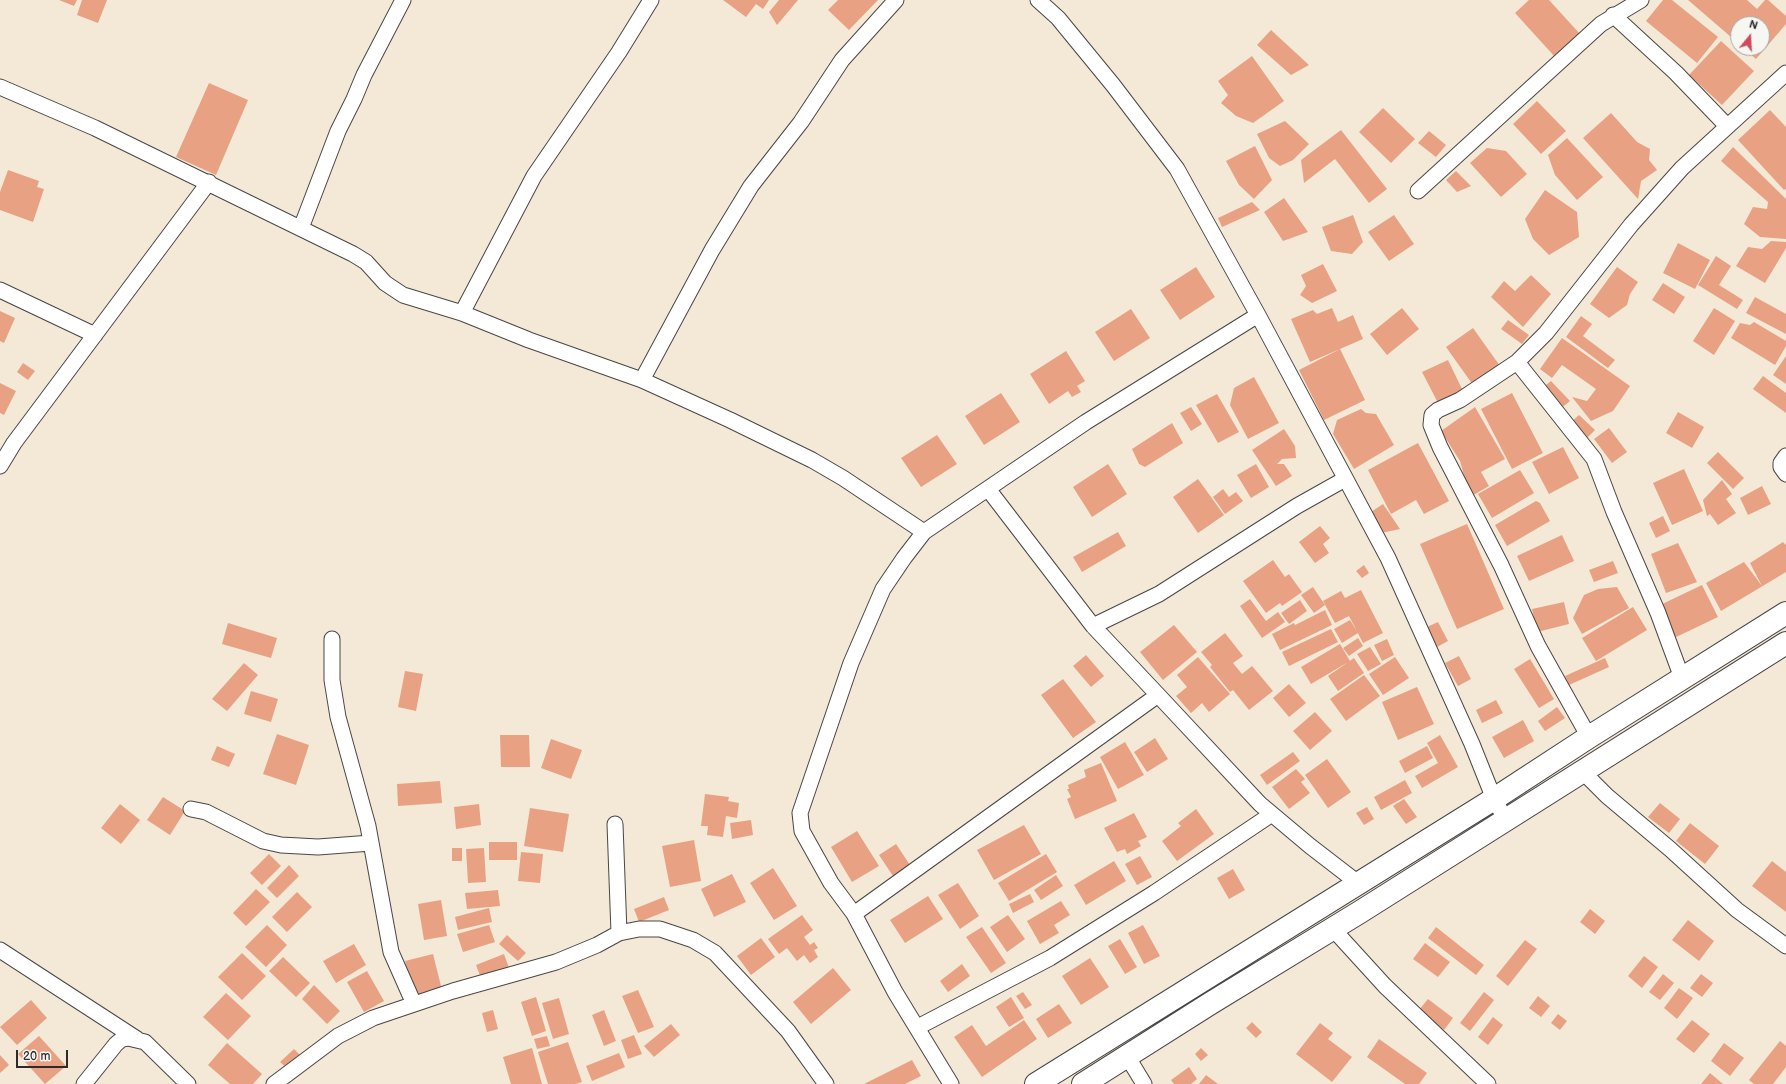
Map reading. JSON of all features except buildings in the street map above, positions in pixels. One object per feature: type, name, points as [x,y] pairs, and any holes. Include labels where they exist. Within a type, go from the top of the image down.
[{"type":"main road","points":[[1036,1084],[1494,800],[1589,737],[1786,613]]},
{"type":"main road","points":[[1083,1084],[1333,929],[1786,643]]},
{"type":"street","points":[[301,228],[338,131],[364,75],[403,0]]},
{"type":"street","points":[[462,313],[534,176],[619,52],[651,0]]},
{"type":"street","points":[[642,380],[712,250],[750,186],[801,122],[842,60],[896,0]]},
{"type":"street","points":[[1038,0],[1058,18],[1177,170],[1258,315],[1388,558],[1472,744],[1494,800],[1506,820]]},
{"type":"street","points":[[1418,191],[1572,49],[1613,15],[1641,0]]},
{"type":"street","points":[[1613,15],[1676,73],[1727,126]]},
{"type":"street","points":[[1589,737],[1538,646],[1501,565],[1431,425],[1432,416],[1438,410],[1460,400],[1517,362],[1546,333],[1646,207],[1682,168],[1786,73]]},
{"type":"street","points":[[0,87],[95,128],[209,182],[353,254],[366,262],[385,283],[403,295],[462,313],[529,340],[642,380],[730,420],[812,460],[843,478],[924,532]]},
{"type":"street","points":[[0,466],[14,443],[209,182]]},
{"type":"street","points":[[0,290],[95,335]]},
{"type":"street","points":[[951,1084],[918,1027],[895,992],[854,914],[831,883],[802,831],[800,813],[852,662],[883,589],[924,532],[1086,422],[1258,315]]},
{"type":"street","points":[[1517,362],[1594,460],[1614,512],[1658,613],[1682,678]]},
{"type":"street","points":[[1786,456],[1781,463],[1781,467],[1786,474]]},
{"type":"street","points":[[1093,626],[1159,594],[1297,506],[1345,479]]},
{"type":"street","points":[[988,489],[1093,626],[1158,696],[1260,804],[1310,846],[1358,883]]},
{"type":"street","points":[[332,639],[332,680],[338,717],[371,843],[391,952],[414,1004]]},
{"type":"street","points":[[854,914],[1158,696]]},
{"type":"street","points":[[1582,772],[1607,796],[1737,910],[1786,946]]},
{"type":"street","points":[[191,809],[206,812],[263,841],[281,845],[318,847],[371,843]]},
{"type":"street","points":[[918,1027],[1050,958],[1154,893],[1272,814]]},
{"type":"street","points":[[616,824],[619,933]]},
{"type":"street","points":[[274,1084],[338,1036],[373,1018],[453,991],[556,962],[597,945],[619,933],[639,929],[660,929],[693,940],[715,953],[788,1031],[826,1084]]},
{"type":"street","points":[[1333,929],[1384,986],[1488,1084]]},
{"type":"street","points":[[0,950],[137,1039],[146,1042],[188,1084]]},
{"type":"street","points":[[84,1084],[116,1044],[122,1039],[137,1039]]},
{"type":"street","points":[[1127,1056],[1144,1084]]}]
